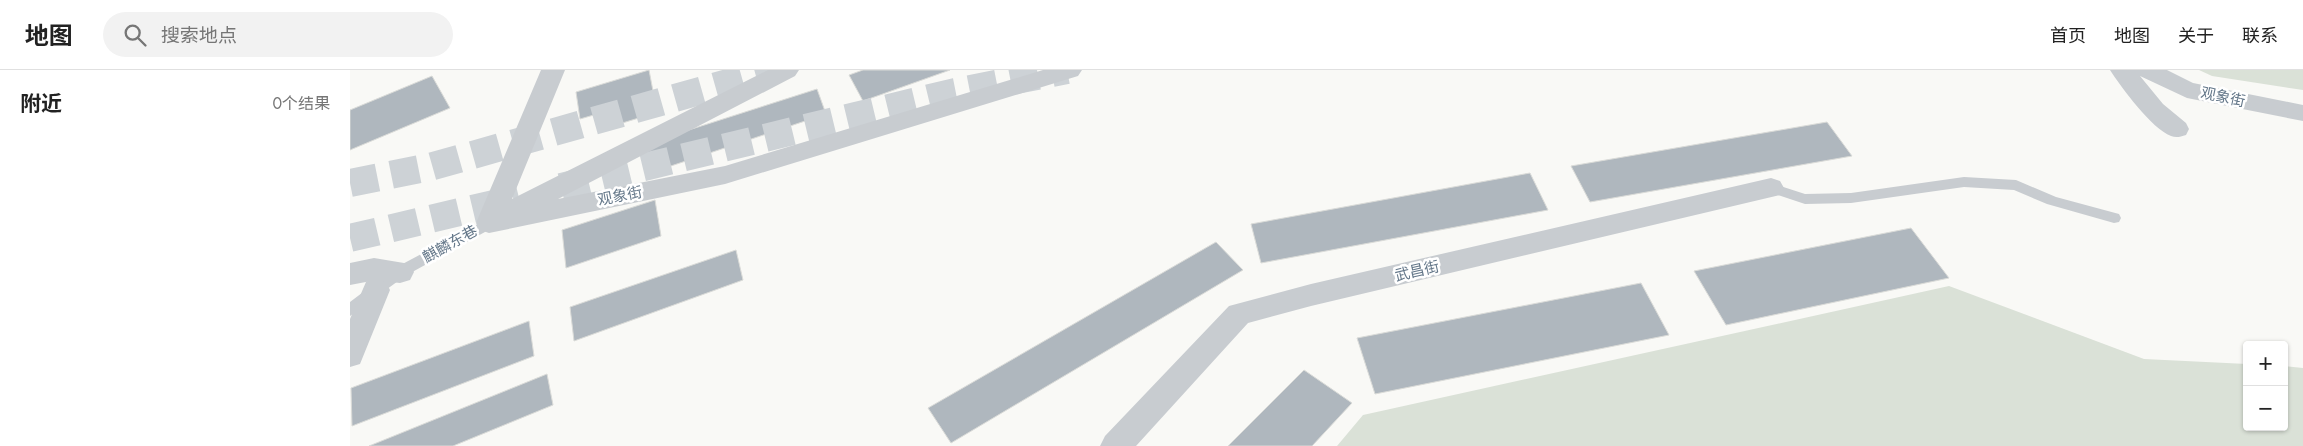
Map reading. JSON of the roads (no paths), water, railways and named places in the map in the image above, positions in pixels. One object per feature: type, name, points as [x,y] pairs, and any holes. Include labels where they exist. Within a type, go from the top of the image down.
[{"type":"street","name":"麒麟东巷","points":[[489,223],[553,70]]},
{"type":"street","name":"观象街","points":[[489,223],[787,70]]},
{"type":"street","name":"观象街","points":[[489,223],[725,175],[1070,70]]},
{"type":"street","points":[[2122,70],[2154,110],[2176,129]]},
{"type":"street","name":"观象街","points":[[2147,70],[2187,90],[2303,113]]},
{"type":"street","name":"武昌街","points":[[1116,446],[1239,314],[1311,295],[1771,188]]},
{"type":"street","points":[[350,274],[374,269],[400,272]]},
{"type":"street","points":[[350,355],[376,290]]},
{"type":"lane","points":[[1771,188],[1805,199],[1833,199],[1964,182],[2016,185],[2052,201],[2114,218]]},
{"type":"lane","name":"麒麟东巷","points":[[350,310],[400,272],[489,223]]},
{"type":"tunnel","points":[[350,183],[430,167],[774,70]]},
{"type":"tunnel","points":[[561,187],[955,92],[1067,70]]},
{"type":"tunnel","points":[[350,238],[519,198]]}]
